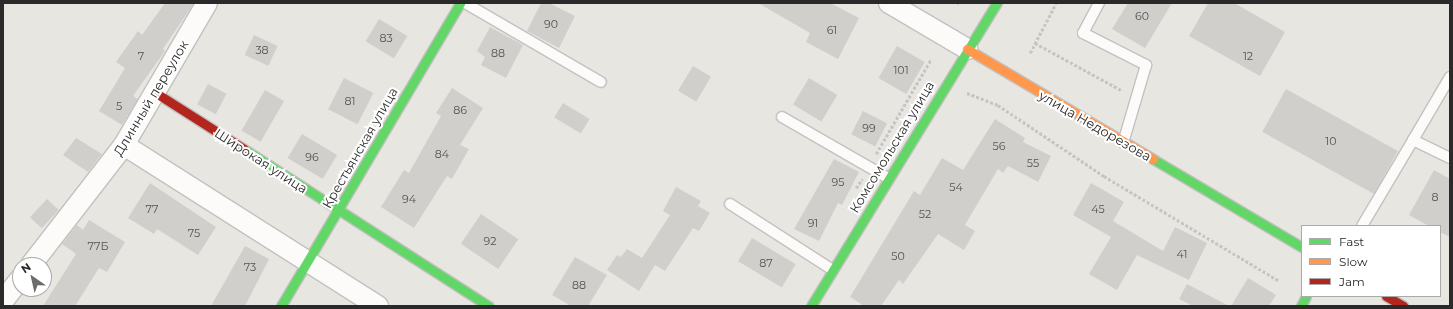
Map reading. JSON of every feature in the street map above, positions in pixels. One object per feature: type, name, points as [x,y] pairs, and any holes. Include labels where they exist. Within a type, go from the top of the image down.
[{"type":"street","name":"Длинный переулок","points":[[37,257],[124,145],[207,3]]},
{"type":"street","name":"Крестьянская улица","points":[[281,306],[339,211],[460,3]]},
{"type":"street","name":"улица Недорезова","points":[[889,3],[1123,143],[1301,246]]},
{"type":"street","name":"Комсомольская улица","points":[[811,306],[967,49],[997,3]]},
{"type":"street","name":"Широкая улица","points":[[156,92],[489,306]]},
{"type":"street","points":[[124,145],[306,263],[378,306]]},
{"type":"street","points":[[3,301],[12,289]]},
{"type":"street","points":[[1301,306],[1306,297]]},
{"type":"street","points":[[1388,297],[1403,306]]},
{"type":"lane","points":[[465,3],[601,82]]},
{"type":"lane","points":[[1099,3],[1083,33],[1146,65],[1123,143]]},
{"type":"lane","points":[[1363,225],[1450,77]]},
{"type":"lane","points":[[782,117],[868,168],[888,178]]},
{"type":"lane","points":[[1413,140],[1450,158]]},
{"type":"lane","points":[[730,204],[833,270]]},
{"type":"path","points":[[1030,53],[1056,3]]},
{"type":"path","points":[[1035,43],[1127,93]]},
{"type":"path","points":[[853,194],[931,59]]},
{"type":"path","points":[[998,105],[1104,176],[1278,280]]},
{"type":"building","points":[[165,3],[194,3],[163,49],[165,51],[133,96],[138,99],[122,125],[99,111],[125,68],[116,62],[138,31],[142,35]]},
{"type":"building","points":[[541,3],[549,3],[575,16],[559,48],[527,31]]},
{"type":"building","points":[[758,3],[830,3],[859,18],[838,59],[806,42],[810,33]]},
{"type":"building","points":[[1128,3],[1172,3],[1145,48],[1112,29]]},
{"type":"building","points":[[1208,3],[1234,3],[1285,32],[1260,76],[1189,36]]},
{"type":"building","points":[[379,19],[407,36],[394,58],[366,41]]},
{"type":"building","points":[[490,27],[523,45],[506,78],[481,65],[485,57],[477,51]]},
{"type":"building","points":[[254,35],[278,46],[268,66],[245,55]]},
{"type":"building","points":[[897,46],[925,62],[906,94],[878,78]]},
{"type":"building","points":[[693,66],[711,77],[696,102],[678,91]]},
{"type":"building","points":[[344,78],[373,93],[358,124],[328,109]]},
{"type":"building","points":[[809,78],[837,95],[821,122],[793,105]]},
{"type":"building","points":[[208,84],[227,94],[216,114],[197,104]]},
{"type":"building","points":[[452,88],[483,108],[460,145],[469,149],[452,179],[447,176],[414,228],[381,207],[404,170],[409,173],[441,116],[436,113]]},
{"type":"building","points":[[1286,89],[1398,151],[1374,194],[1262,132]]},
{"type":"building","points":[[265,90],[284,101],[261,142],[242,131]]},
{"type":"building","points":[[563,103],[590,119],[581,134],[554,118]]},
{"type":"building","points":[[863,111],[887,123],[875,146],[851,134]]},
{"type":"building","points":[[995,119],[1025,138],[1023,142],[1051,156],[1038,182],[1008,166],[1003,173],[998,169],[965,225],[975,231],[964,250],[938,234],[903,284],[899,280],[881,306],[864,306],[850,297],[914,191],[920,195],[942,158],[963,170]]},
{"type":"building","points":[[302,134],[337,155],[323,179],[288,158]]},
{"type":"building","points":[[76,138],[102,154],[88,172],[63,155]]},
{"type":"building","points":[[834,159],[859,172],[842,205],[838,203],[819,241],[794,229]]},
{"type":"building","points":[[1434,170],[1450,179],[1450,237],[1441,232],[1441,225],[1427,225],[1409,215]]},
{"type":"building","points":[[150,183],[216,227],[198,255],[157,229],[154,234],[128,218]]},
{"type":"building","points":[[1091,183],[1124,202],[1113,221],[1163,251],[1175,227],[1207,243],[1189,280],[1137,255],[1117,290],[1089,274],[1111,237],[1073,215]]},
{"type":"building","points":[[676,187],[701,201],[698,206],[710,213],[699,231],[693,228],[665,271],[655,265],[639,291],[607,270],[617,255],[621,257],[627,249],[642,258],[670,215],[663,211]]},
{"type":"building","points":[[47,199],[59,210],[42,228],[30,217]]},
{"type":"building","points":[[481,214],[518,239],[498,269],[461,244]]},
{"type":"building","points":[[89,220],[125,242],[107,272],[99,268],[75,306],[43,306],[49,297],[52,297],[52,292],[76,254],[62,244],[77,225],[83,230]]},
{"type":"building","points":[[752,238],[796,264],[782,287],[738,261]]},
{"type":"building","points":[[245,246],[269,259],[245,306],[211,306]]},
{"type":"building","points":[[575,257],[607,275],[588,306],[571,306],[552,295]]},
{"type":"building","points":[[1248,278],[1276,295],[1269,306],[1231,306]]},
{"type":"building","points":[[1187,284],[1229,306],[1193,306],[1179,299]]},
{"type":"traffic: fast","points":[[281,306],[460,3]]},
{"type":"traffic: fast","points":[[811,306],[997,3]]},
{"type":"traffic: fast","points":[[244,149],[489,306]]},
{"type":"traffic: fast","points":[[1153,159],[1301,246]]},
{"type":"traffic: fast","points":[[1301,306],[1306,297]]},
{"type":"traffic: slow","points":[[967,49],[1153,159]]},
{"type":"traffic: jam","points":[[156,93],[244,149]]},
{"type":"traffic: jam","points":[[1388,297],[1403,306]]}]
